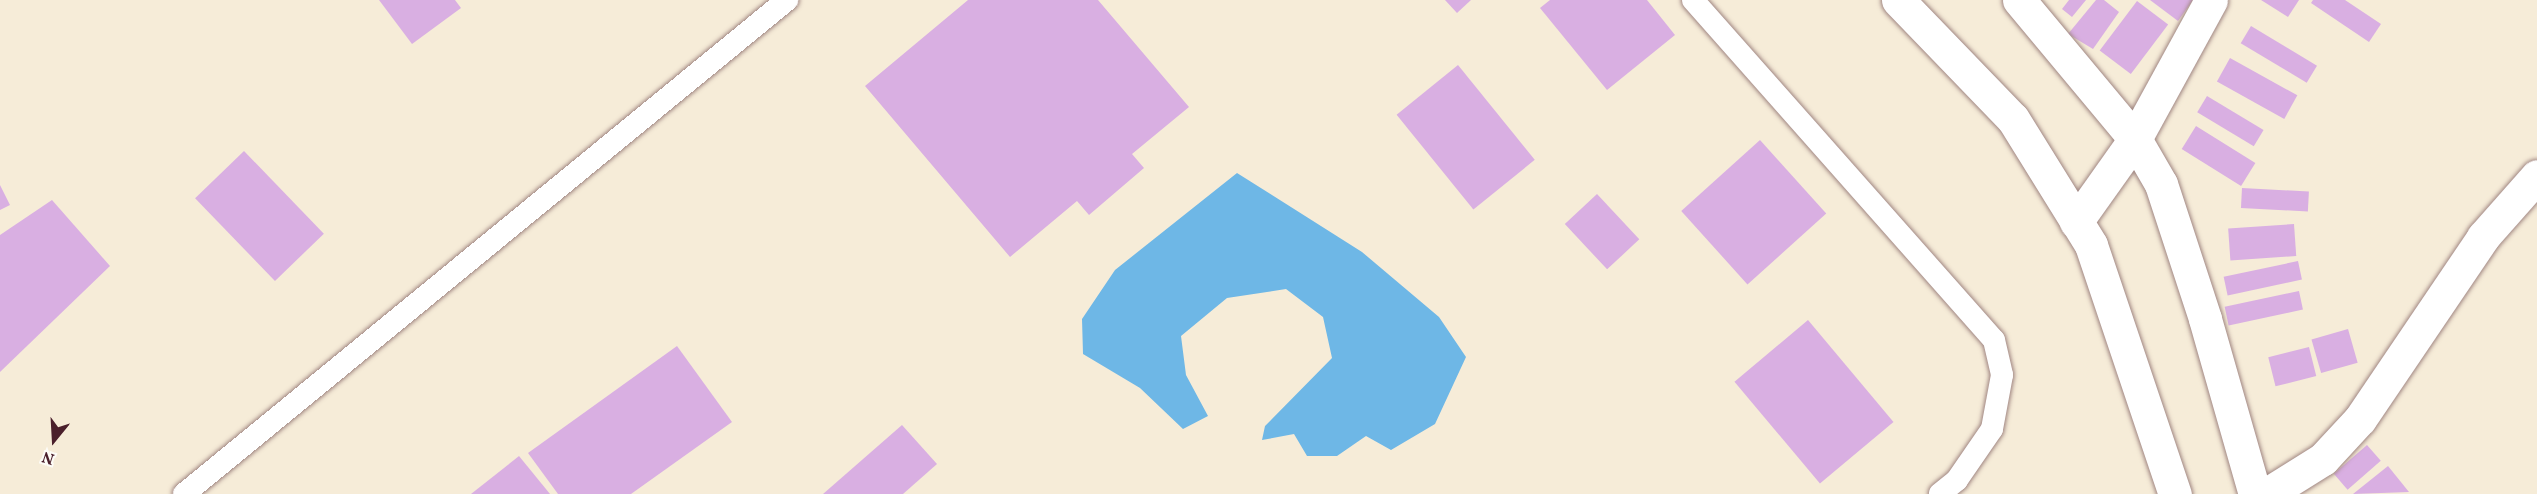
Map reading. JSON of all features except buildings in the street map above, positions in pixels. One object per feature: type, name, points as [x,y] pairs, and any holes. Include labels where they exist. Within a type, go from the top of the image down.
[{"type":"main road","points":[[1898,0],[2013,119],[2091,245],[2175,494]]},
{"type":"main road","points":[[2019,0],[2135,139],[2161,184],[2205,319],[2255,494]]},
{"type":"main road","points":[[2076,222],[2135,139],[2211,0]]},
{"type":"main road","points":[[2267,494],[2323,459],[2360,419],[2483,237],[2537,176]]},
{"type":"lane","points":[[184,494],[787,0]]},
{"type":"lane","points":[[1692,0],[1994,340],[2002,375],[1992,429],[1958,480],[1940,494]]},
{"type":"water","points":[[1237,173],[1362,252],[1439,317],[1466,357],[1435,424],[1391,450],[1366,436],[1337,456],[1307,456],[1294,434],[1262,440],[1265,426],[1332,358],[1323,317],[1286,289],[1227,298],[1181,336],[1186,375],[1208,416],[1183,429],[1140,388],[1083,354],[1082,319],[1115,270]]}]
